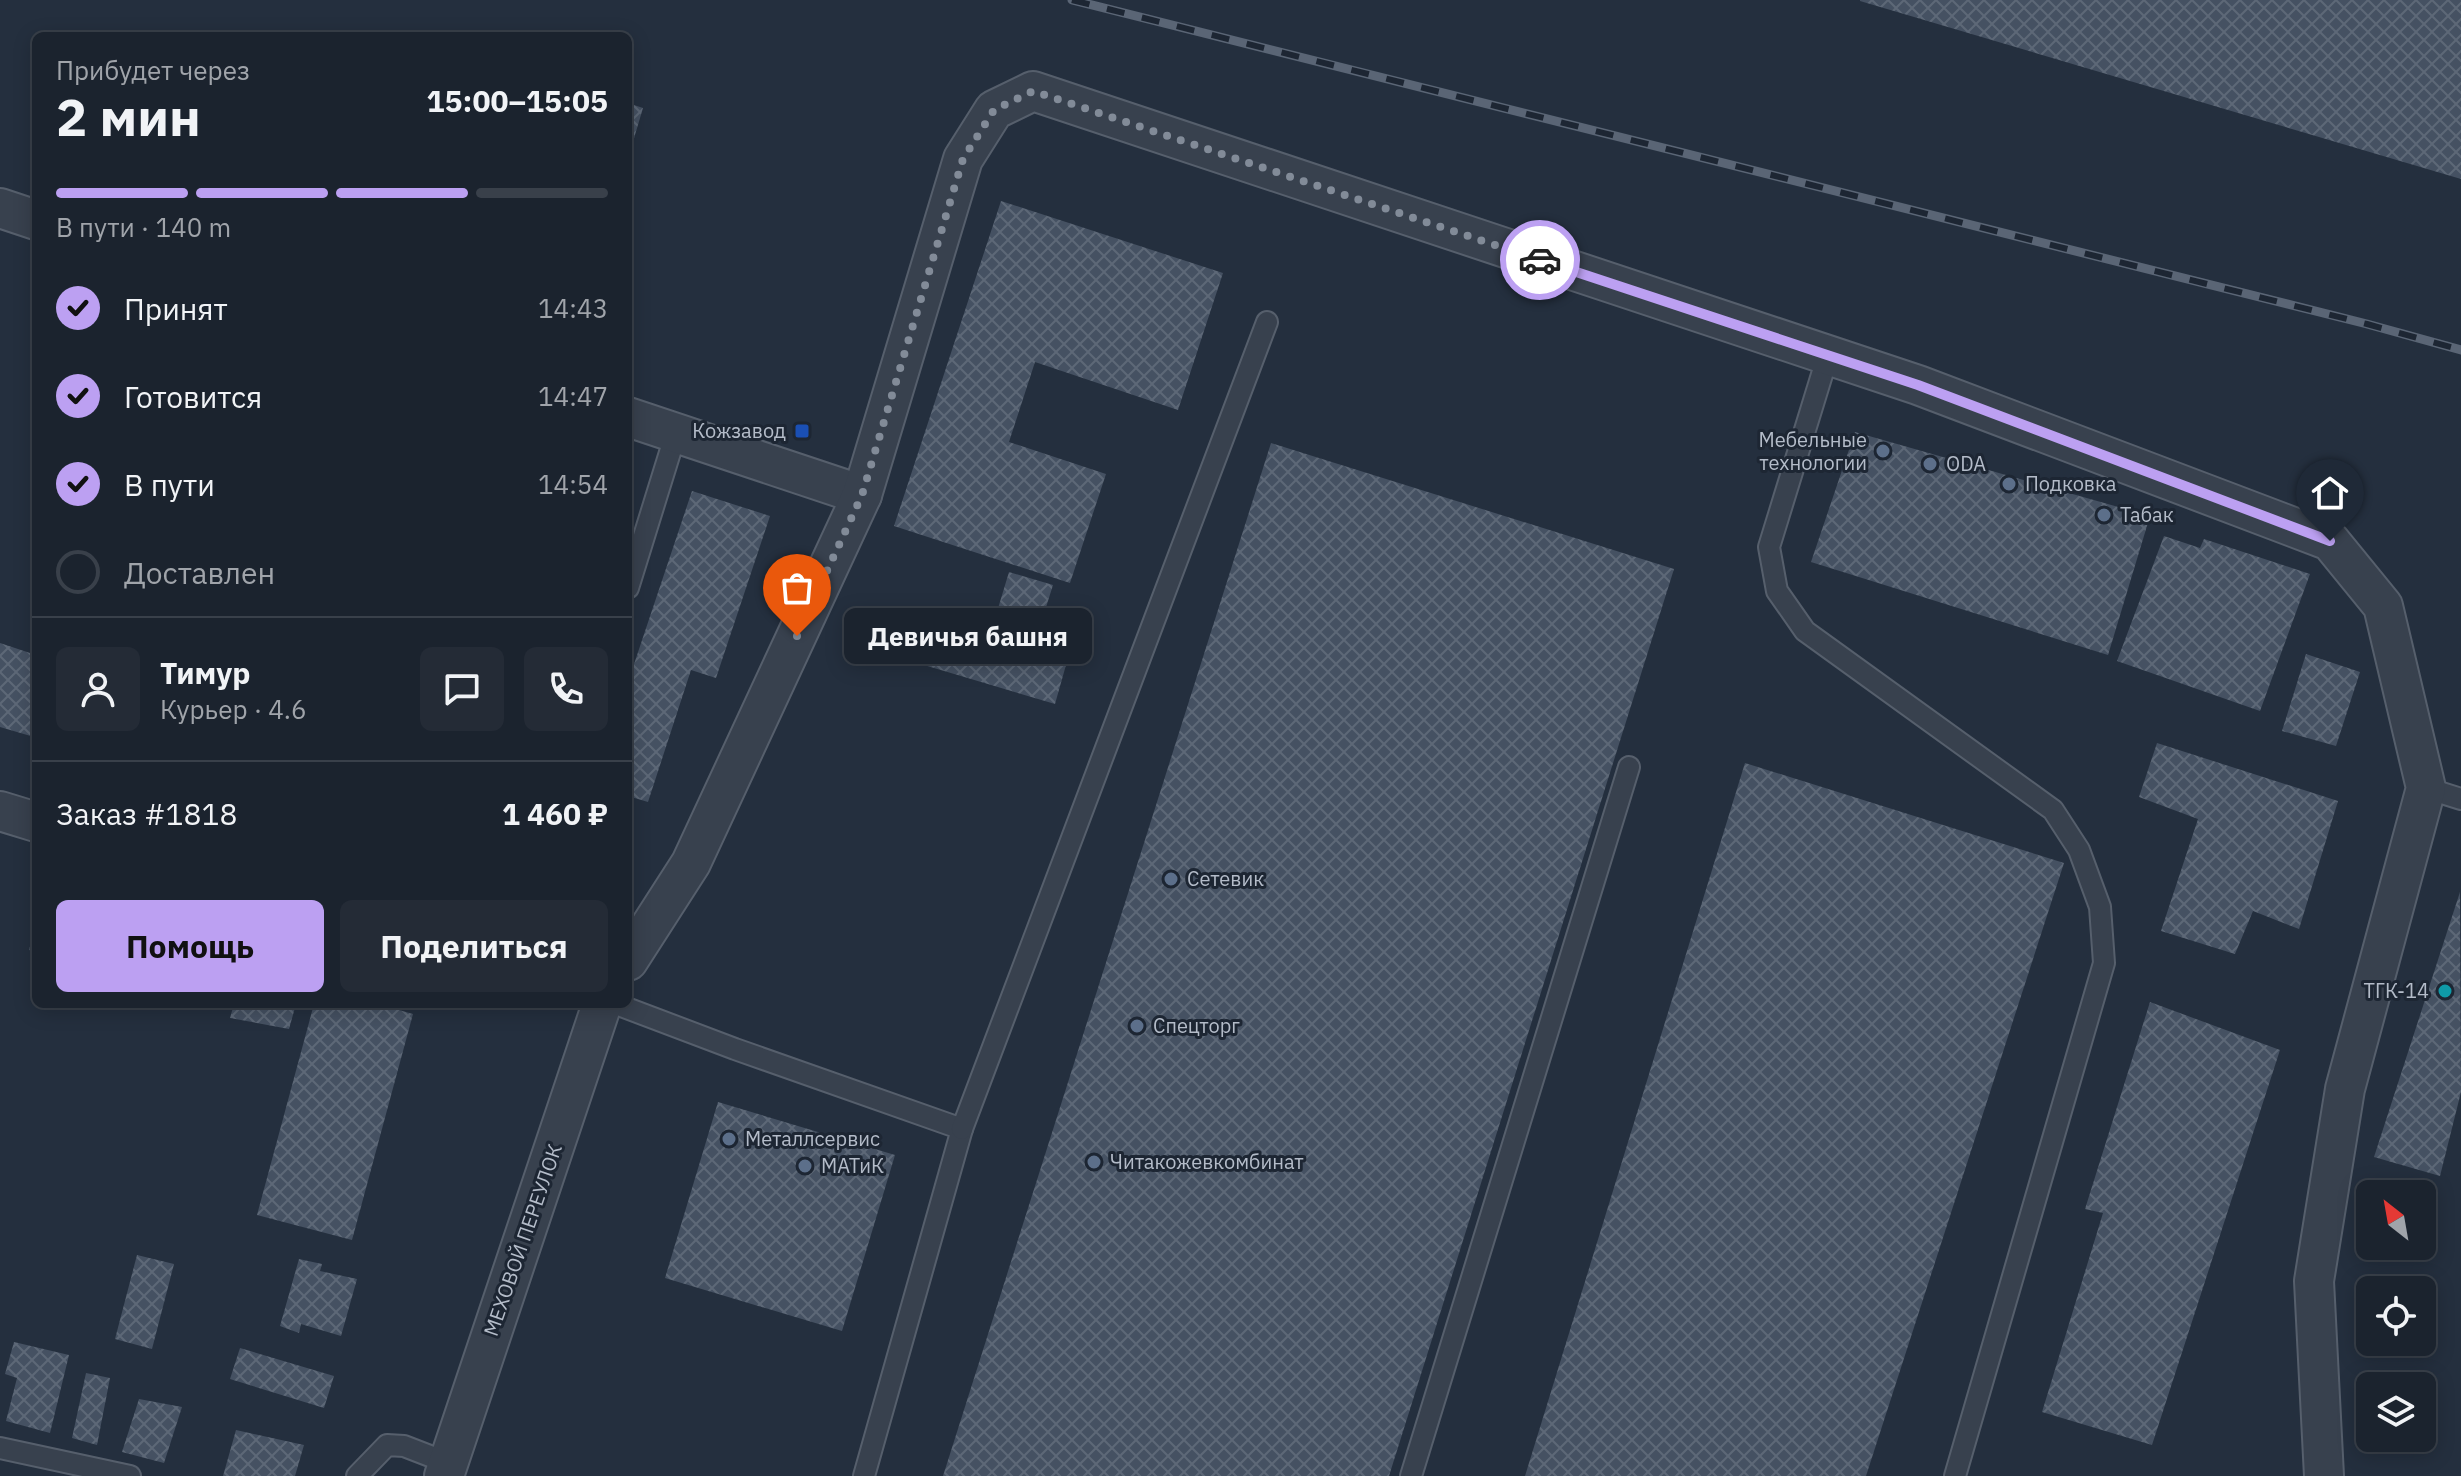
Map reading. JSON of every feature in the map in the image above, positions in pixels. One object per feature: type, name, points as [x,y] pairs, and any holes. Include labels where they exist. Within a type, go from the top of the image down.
[{"type":"street","points":[[632,955],[691,863],[862,495],[963,159],[994,110],[1033,91],[1918,385],[2330,541],[2383,606],[2444,794],[2345,1089],[2314,1281],[2324,1476]]},
{"type":"street","points":[[0,208],[32,219]]},
{"type":"street","points":[[632,418],[862,495]]},
{"type":"street","points":[[0,811],[32,821]]},
{"type":"street","name":"МЕХОВОЙ ПЕРЕУЛОК","points":[[446,1469],[601,1008]]},
{"type":"lane","points":[[864,1476],[962,1129],[1267,322]]},
{"type":"lane","points":[[1828,355],[1769,547],[1777,591],[1805,631],[2053,810],[2079,850],[2100,907],[2104,963],[1955,1476]]},
{"type":"lane","points":[[632,575],[676,433]]},
{"type":"lane","points":[[1411,1476],[1629,767]]},
{"type":"lane","points":[[627,1008],[962,1129]]},
{"type":"lane","points":[[357,1476],[387,1445],[404,1446],[446,1469]]},
{"type":"lane","points":[[0,1448],[130,1476]]},
{"type":"building","points":[[1860,0],[2461,0],[2461,179],[1860,1]]},
{"type":"building","points":[[632,104],[643,108],[632,145]]},
{"type":"building","points":[[1001,201],[1223,273],[1178,410],[1035,362],[1009,442],[1106,474],[1070,583],[894,526]]},
{"type":"building","points":[[1855,432],[2150,516],[2108,655],[1811,562]]},
{"type":"building","points":[[1271,443],[1674,569],[1389,1476],[943,1476]]},
{"type":"building","points":[[692,491],[770,516],[716,678],[691,670],[648,802],[632,797],[632,670]]},
{"type":"building","points":[[2164,536],[2200,548],[2204,539],[2310,574],[2260,711],[2117,661]]},
{"type":"building","points":[[1009,572],[1053,585],[1031,655],[1066,665],[1055,704],[887,654],[897,621],[986,648]]},
{"type":"building","points":[[0,643],[32,654],[32,736],[0,727]]},
{"type":"building","points":[[2306,654],[2360,672],[2336,746],[2282,731]]},
{"type":"building","points":[[2157,743],[2338,801],[2299,929],[2253,911],[2235,954],[2161,931],[2198,819],[2139,797]]},
{"type":"building","points":[[1745,763],[2064,863],[1866,1476],[1525,1476]]},
{"type":"building","name":"ТГК-14","points":[[2460,892],[2461,1092],[2440,1176],[2374,1157]]},
{"type":"building","points":[[2150,1002],[2280,1050],[2152,1445],[2042,1412],[2103,1213],[2085,1209]]},
{"type":"building","points":[[233,1008],[295,1008],[289,1029],[230,1018]]},
{"type":"building","points":[[313,1008],[392,1008],[413,1014],[352,1240],[257,1215]]},
{"type":"building","points":[[718,1102],[895,1155],[842,1331],[665,1278]]},
{"type":"building","points":[[137,1255],[174,1264],[152,1349],[115,1339]]},
{"type":"building","points":[[299,1259],[322,1264],[320,1271],[357,1279],[341,1336],[301,1324],[299,1333],[280,1326]]},
{"type":"building","points":[[14,1342],[69,1355],[50,1433],[6,1421],[17,1378],[5,1374]]},
{"type":"building","points":[[240,1348],[334,1376],[324,1408],[230,1379]]},
{"type":"building","points":[[86,1373],[110,1378],[97,1445],[72,1438]]},
{"type":"building","points":[[139,1399],[182,1407],[164,1463],[122,1452]]},
{"type":"building","points":[[236,1430],[304,1445],[295,1476],[223,1476]]},
{"type":"railway","points":[[1072,0],[2461,350]]},
{"type":"way so far","points":[[797,636],[862,495],[963,159],[994,110],[1033,91],[1540,260]]},
{"type":"place","name":"Кожзавод","points":[[802,431]]},
{"type":"place","name":"Мебельные технологии","points":[[1883,451]]},
{"type":"place","name":"ODA","points":[[1930,464]]},
{"type":"place","name":"Подковка","points":[[2009,484]]},
{"type":"place","name":"Табак","points":[[2104,515]]},
{"type":"place","name":"Девичья башня","points":[[797,636]]},
{"type":"place","name":"Сетевик","points":[[1171,879]]},
{"type":"place","name":"ТГК-14","points":[[2445,991]]},
{"type":"place","name":"Спецторг","points":[[1137,1026]]},
{"type":"place","name":"Металлсервис","points":[[729,1139]]},
{"type":"place","name":"Читакожевкомбинат","points":[[1094,1162]]},
{"type":"place","name":"МАТиК","points":[[805,1166]]},
{"type":"route","points":[[1540,260],[1918,385],[2330,541]]}]
